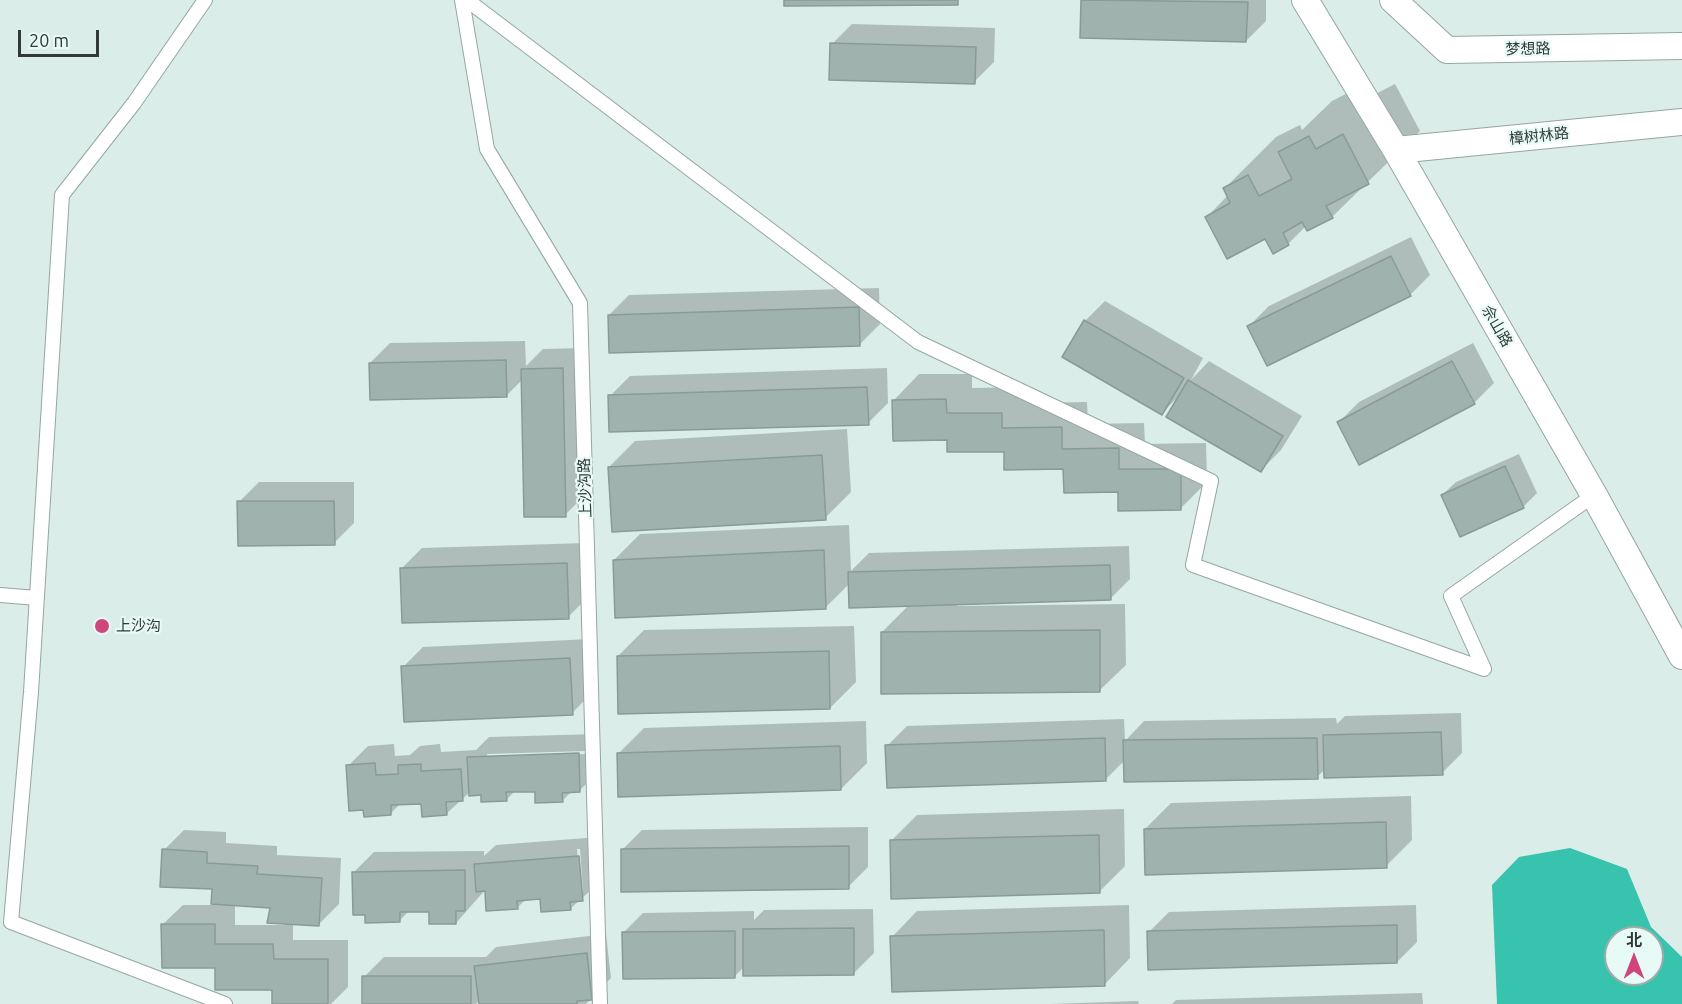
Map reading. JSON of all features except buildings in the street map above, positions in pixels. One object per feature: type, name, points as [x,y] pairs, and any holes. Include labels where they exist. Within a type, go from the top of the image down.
[{"type":"street","name":"佘山路","points":[[1305,0],[1396,150],[1594,495],[1682,656]]},
{"type":"street","name":"梦想路","points":[[1394,0],[1447,50],[1682,46]]},
{"type":"street","name":"樟树林路","points":[[1396,150],[1682,122]]},
{"type":"lane","points":[[205,0],[134,104],[62,195],[37,598],[11,922],[225,1004]]},
{"type":"lane","name":"上沙沟路","points":[[462,0],[487,149],[580,303],[600,1004]]},
{"type":"lane","points":[[467,0],[918,342],[1211,481],[1193,565],[1484,669],[1451,596],[1594,495]]},
{"type":"lane","points":[[0,595],[37,598]]},
{"type":"shaded area","points":[[1570,848],[1627,869],[1651,926],[1604,926],[1604,986],[1664,986],[1664,940],[1682,957],[1682,1004],[1497,1004],[1492,885],[1519,857]]},
{"type":"place","name":"上沙沟","points":[[102,626]]}]
